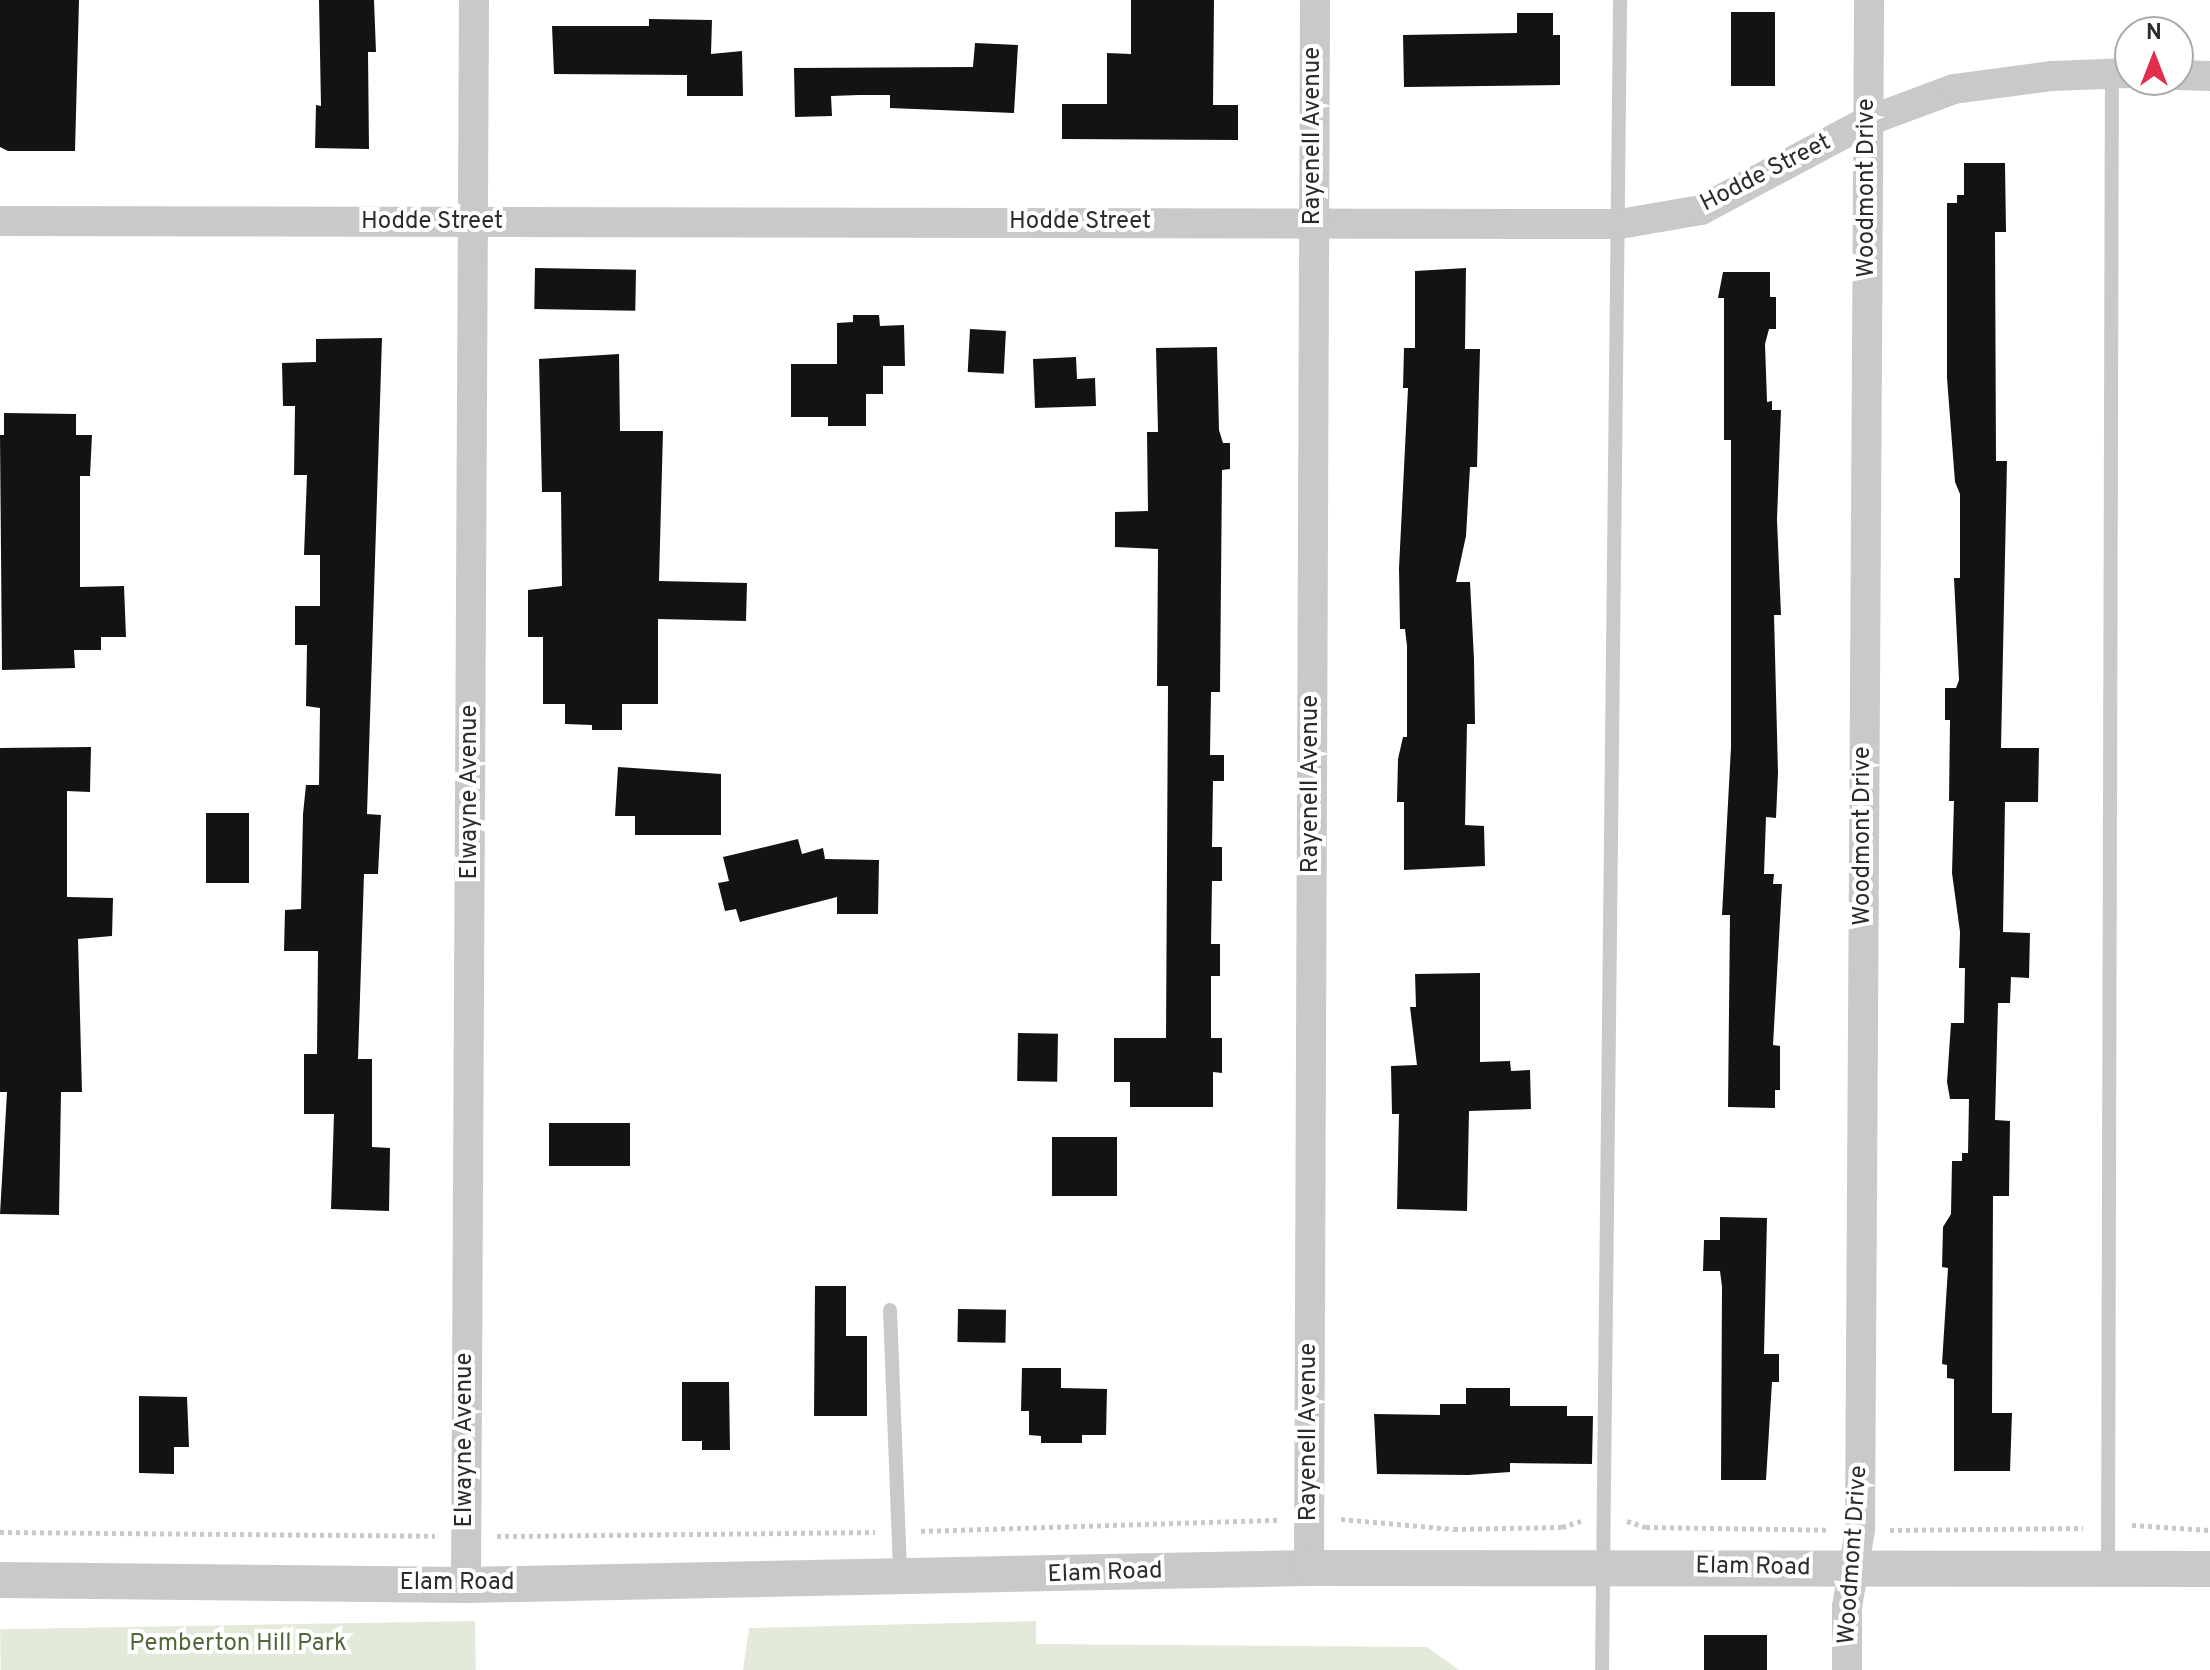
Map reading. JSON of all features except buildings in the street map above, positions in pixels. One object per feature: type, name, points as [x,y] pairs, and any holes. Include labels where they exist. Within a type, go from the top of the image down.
[{"type":"street","name":"Elwayne Avenue","points":[[466,1585],[474,0]]},
{"type":"street","name":"Rayenell Avenue","points":[[1309,1568],[1315,0]]},
{"type":"street","name":"Woodmont Drive","points":[[1847,1670],[1847,1607],[1860,1530],[1869,0]]},
{"type":"street","name":"Hodde Street","points":[[0,221],[1620,224],[1701,210],[1868,121],[1954,89],[2114,74]]},
{"type":"street","name":"Elam Road","points":[[0,1580],[466,1585],[900,1580],[1309,1568],[2210,1569]]},
{"type":"lane","points":[[1602,1670],[1620,224],[1620,0]]},
{"type":"lane","points":[[2108,1569],[2121,96]]},
{"type":"lane","points":[[890,1310],[900,1580]]},
{"type":"path","points":[[0,1532],[466,1536],[898,1531],[1309,1519],[1454,1529],[1562,1527],[1578,1521],[1602,1521],[1646,1527],[1860,1530],[2080,1530],[2108,1522],[2147,1530],[2210,1530]]},
{"type":"green space","name":"Pemberton Hill Park","points":[[475,1621],[476,1670],[1,1670],[0,1629]]},
{"type":"green space","points":[[1036,1621],[1036,1644],[1427,1647],[1459,1670],[743,1670],[749,1628]]}]
